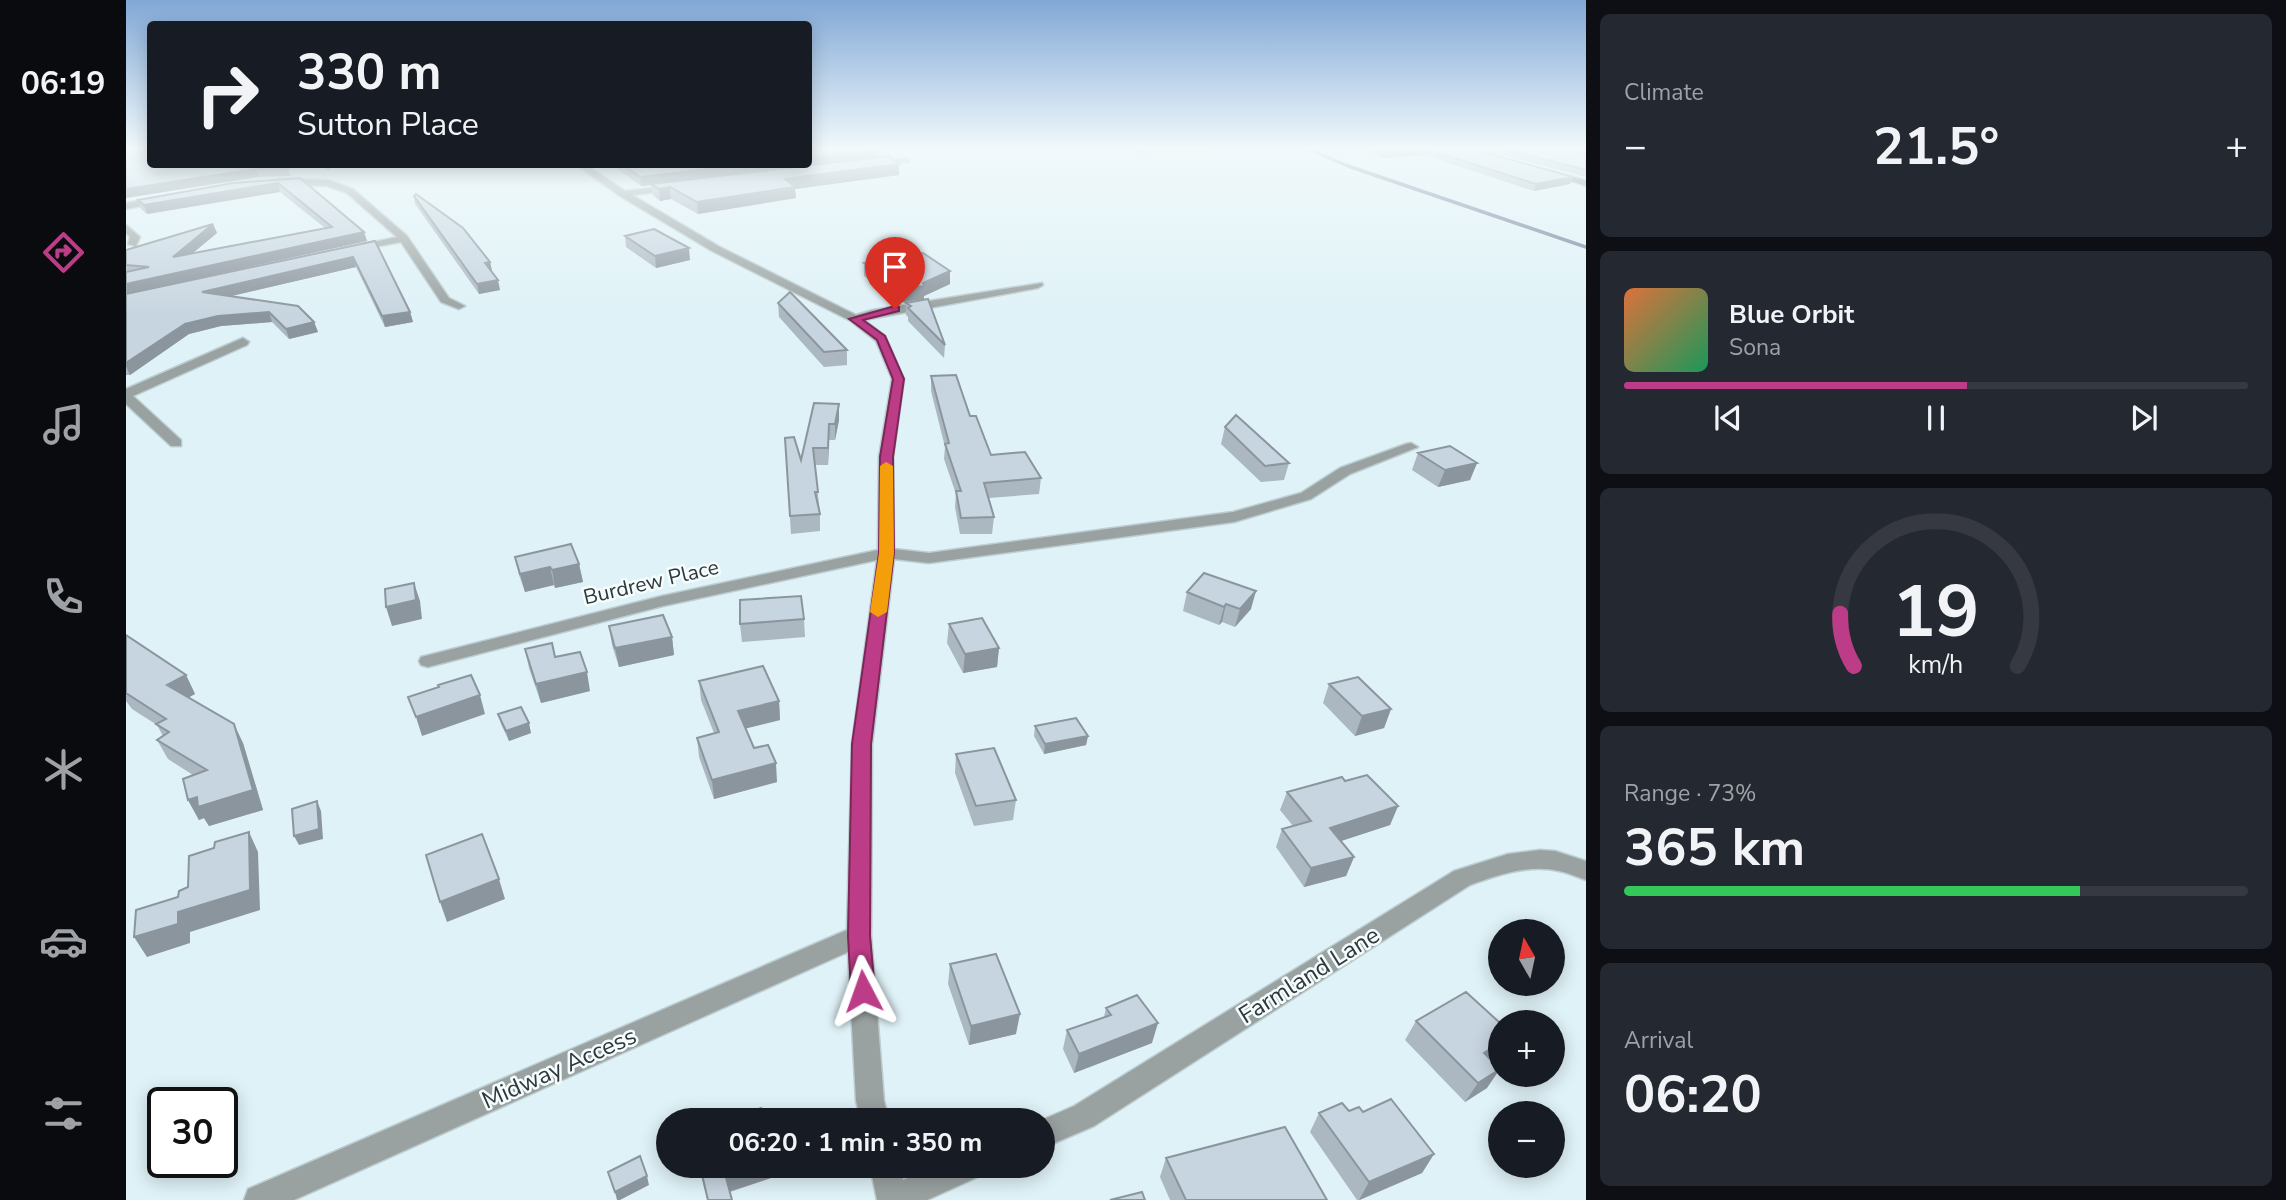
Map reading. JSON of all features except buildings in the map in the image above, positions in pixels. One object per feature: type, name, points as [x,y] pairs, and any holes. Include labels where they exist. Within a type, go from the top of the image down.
[{"type":"street","points":[[362,204],[404,238],[444,300],[459,306]]},
{"type":"street","points":[[640,204],[716,249],[855,319],[881,339],[898,379],[886,457],[886,553],[862,744],[859,936],[872,1108]]},
{"type":"street","points":[[126,228],[135,237],[133,244]]},
{"type":"street","points":[[338,253],[404,238]]},
{"type":"street","points":[[855,319],[873,313],[1038,285]]},
{"type":"street","points":[[176,443],[126,395],[243,342]]},
{"type":"street","name":"Burdrew Place","points":[[428,661],[662,601],[886,553],[929,558],[1234,517],[1306,496],[1345,471],[1411,447]]},
{"type":"street","name":"Farmland Lane","points":[[1055,1129],[1084,1116],[1462,878],[1512,861],[1547,859],[1574,864],[1586,871]]},
{"type":"street","name":"Midway Access","points":[[259,1200],[859,936]]},
{"type":"street","points":[[887,1178],[892,1200],[942,1178]]},
{"type":"waterway","points":[[1460,204],[1586,247]]},
{"type":"slow traffic","points":[[878,612],[886,553],[886,466]]},
{"type":"route","points":[[863,991],[859,936],[862,744],[886,553],[886,457],[898,379],[881,339],[855,319],[895,309]]}]
